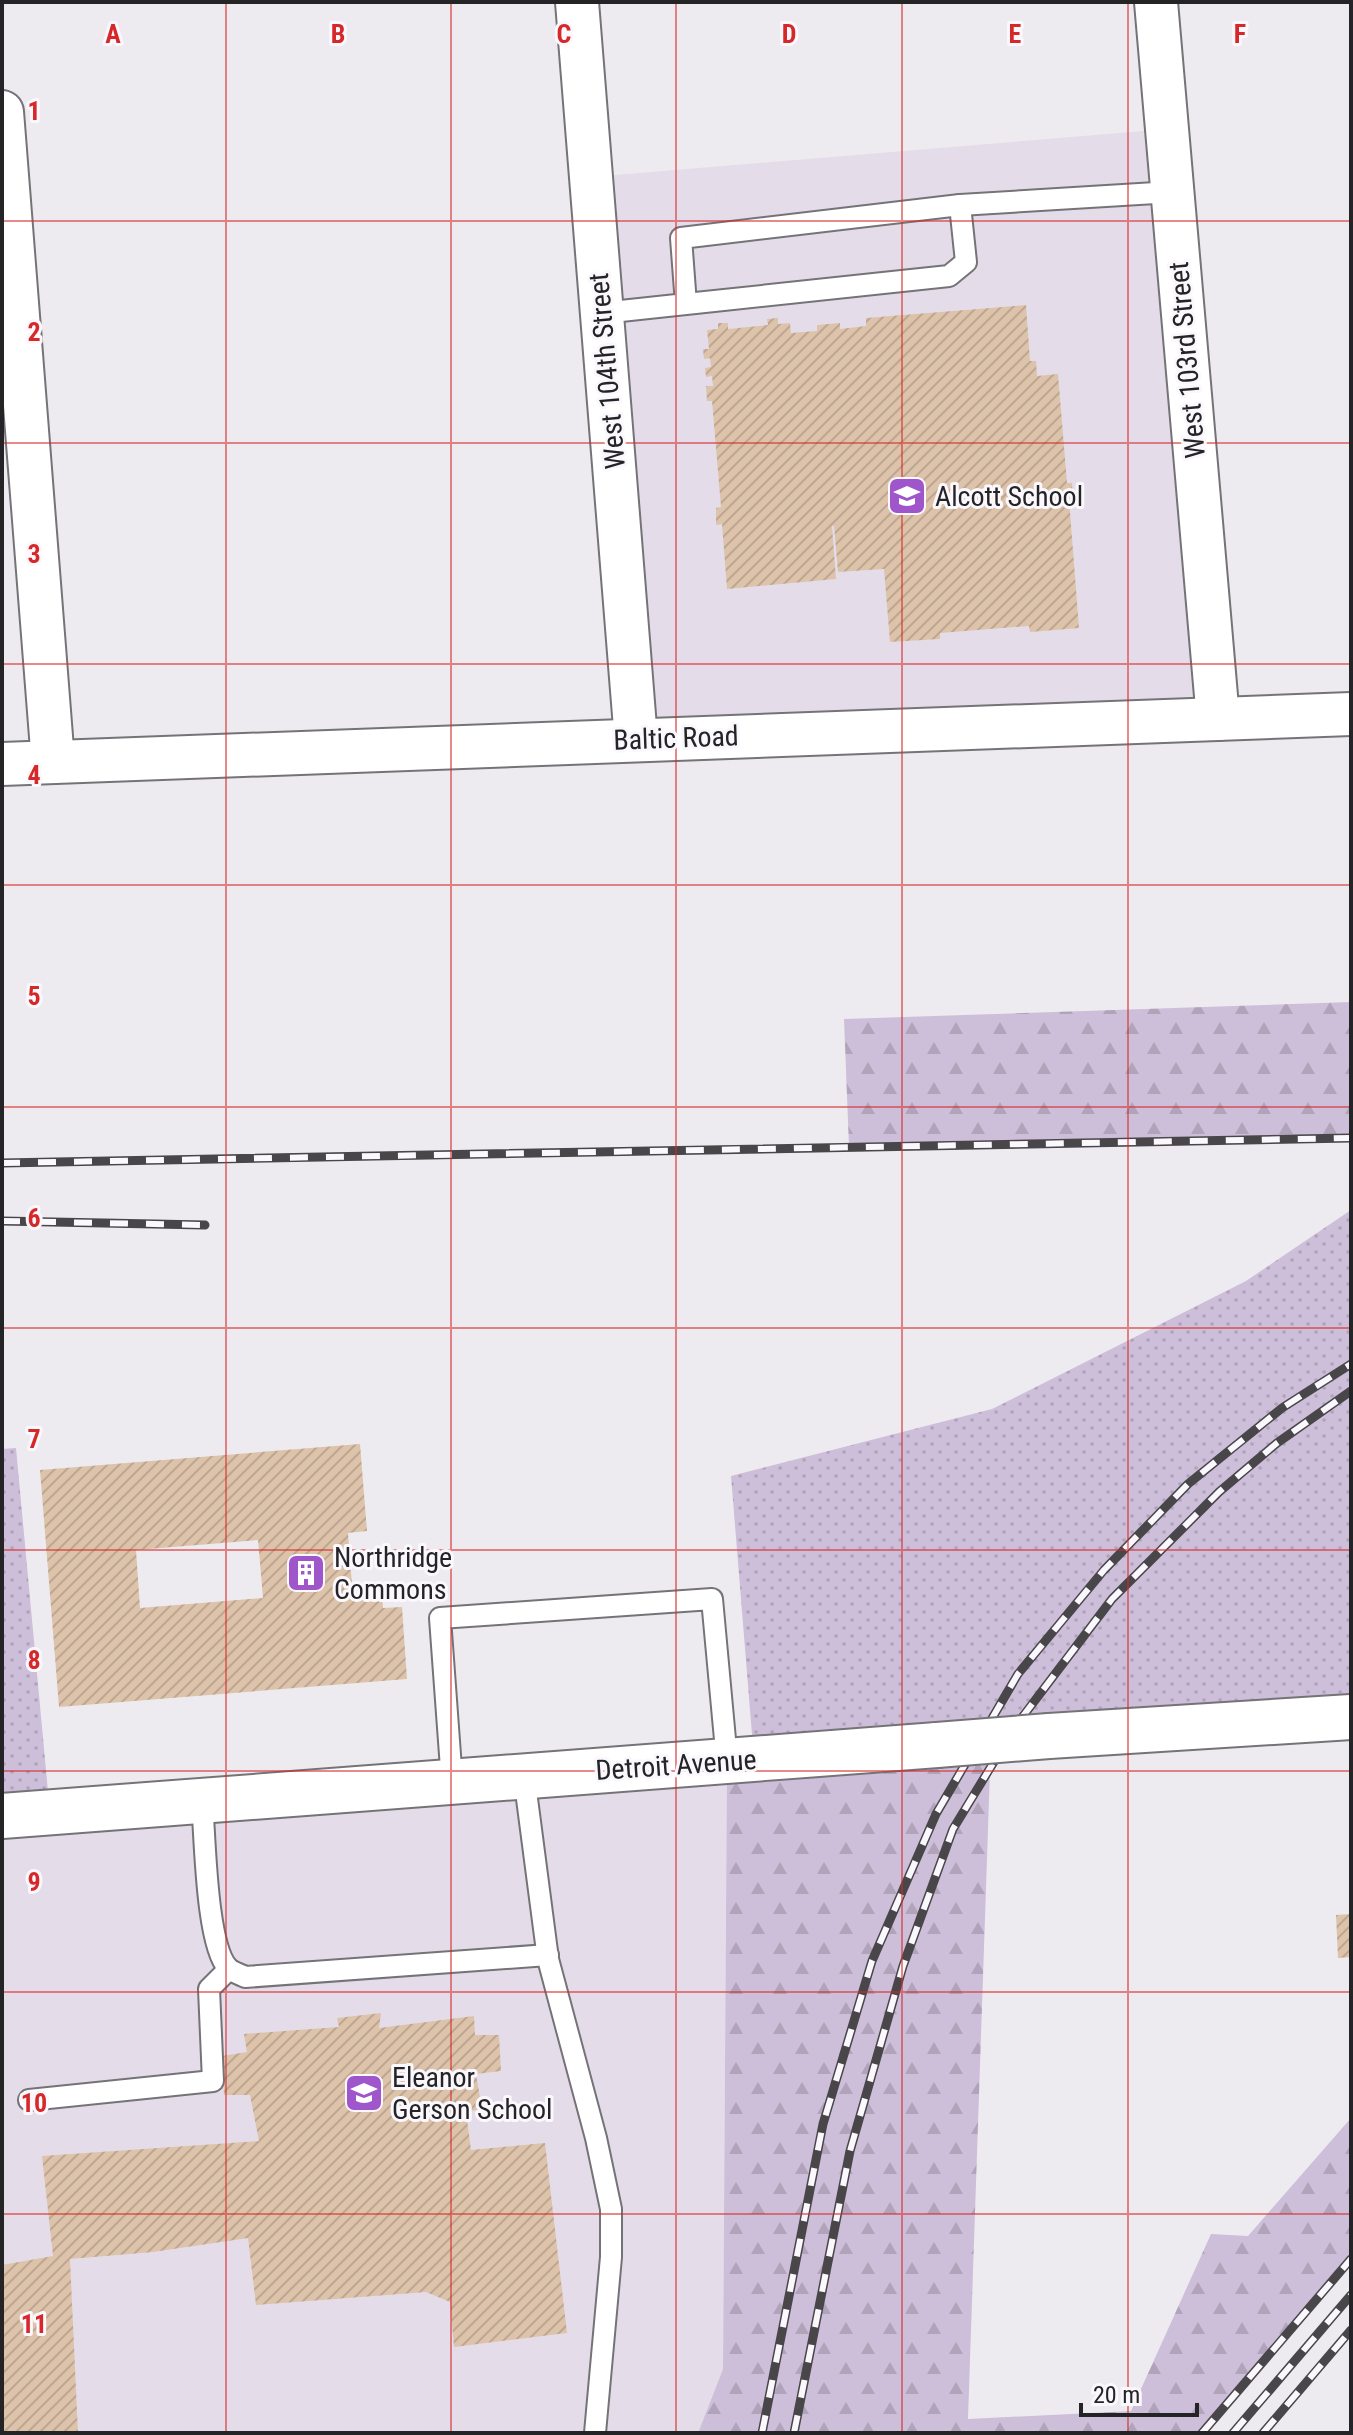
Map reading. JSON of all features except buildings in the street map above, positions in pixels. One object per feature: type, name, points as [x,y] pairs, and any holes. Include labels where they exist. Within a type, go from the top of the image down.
[{"type":"main road","name":"Detroit Avenue","points":[[2,1816],[1049,1736],[1351,1717]]},
{"type":"street","name":"West 104th Street","points":[[577,2],[636,740]]},
{"type":"street","name":"West 103rd Street","points":[[1156,2],[1218,719]]},
{"type":"street","points":[[2,112],[53,762]]},
{"type":"street","name":"Baltic Road","points":[[2,764],[1351,714]]},
{"type":"lane","points":[[686,304],[681,238],[960,205],[1172,192]]},
{"type":"lane","points":[[602,313],[949,276],[966,262],[960,205]]},
{"type":"lane","points":[[452,1782],[440,1618],[712,1599],[727,1761]]},
{"type":"lane","points":[[524,1776],[548,1955],[596,2138],[611,2209],[611,2257],[595,2433]]},
{"type":"lane","points":[[202,1801],[212,1927],[219,1954],[229,1969],[245,1977],[548,1955]]},
{"type":"lane","points":[[29,2100],[213,2081],[209,1989],[229,1969]]},
{"type":"shaded area","name":"Alcott School","points":[[1167,129],[1218,719],[636,740],[591,177]]},
{"type":"shaded area","name":"Eleanor Gerson School","points":[[727,1761],[723,2369],[698,2433],[2,2433],[2,1816]]},
{"type":"green space","points":[[1351,1002],[1351,1141],[849,1147],[844,1019]]},
{"type":"green space","points":[[1351,1210],[1351,1717],[754,1759],[731,1476],[992,1409],[1246,1281]]},
{"type":"green space","points":[[16,1448],[50,1813],[2,1816],[2,1449]]},
{"type":"green space","points":[[991,1741],[968,2419],[1131,2411],[1211,2234],[1248,2236],[1351,2118],[1351,2256],[1200,2433],[698,2433],[723,2369],[727,1761]]},
{"type":"railway","points":[[2,1163],[1351,1138]]},
{"type":"railway","points":[[2,1221],[205,1225]]},
{"type":"railway","points":[[762,2433],[823,2124],[872,1961],[936,1814],[1018,1674],[1104,1570],[1188,1484],[1282,1408],[1351,1364]]},
{"type":"railway","points":[[794,2433],[850,2151],[903,1966],[953,1829],[1017,1724],[1112,1599],[1219,1492],[1277,1443],[1351,1391]]},
{"type":"railway","points":[[1202,2433],[1351,2259]]},
{"type":"railway","points":[[1233,2433],[1351,2295]]},
{"type":"railway","points":[[1263,2433],[1351,2330]]},
{"type":"place","name":"Alcott School","points":[[907,496]]},
{"type":"place","name":"Northridge Commons","points":[[306,1573]]},
{"type":"place","name":"Eleanor Gerson School","points":[[364,2093]]}]
